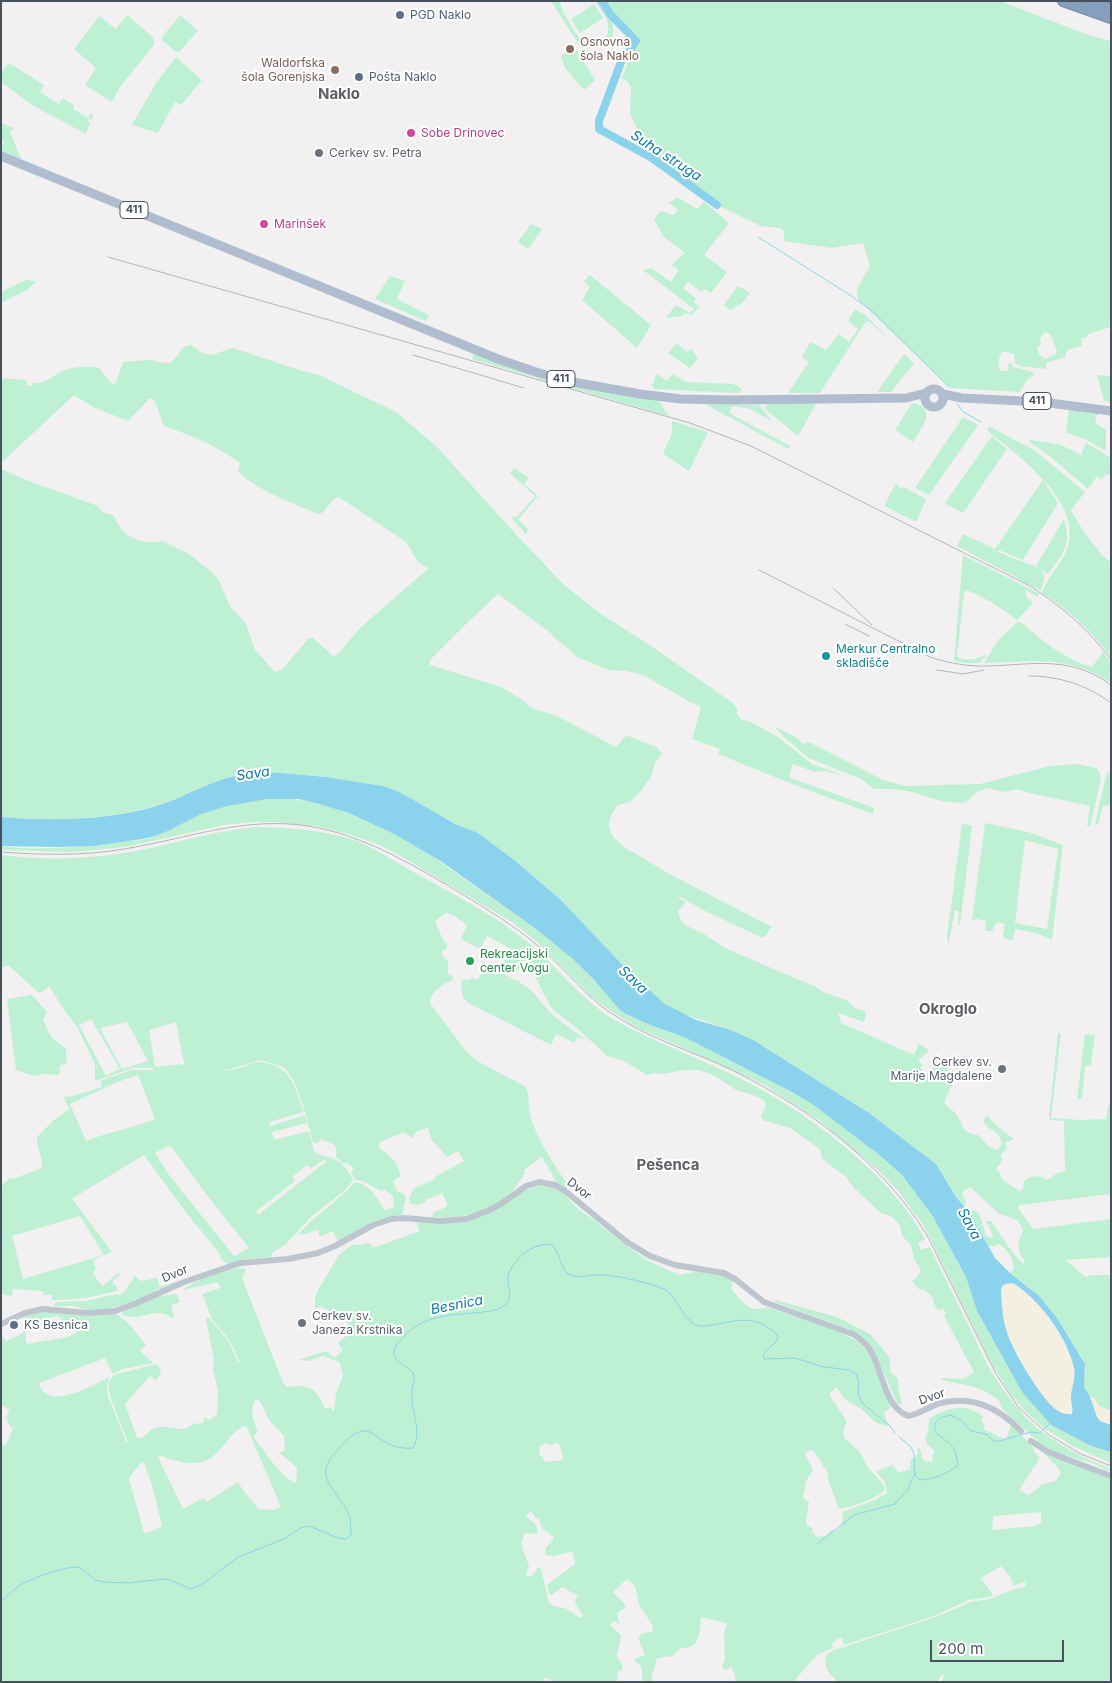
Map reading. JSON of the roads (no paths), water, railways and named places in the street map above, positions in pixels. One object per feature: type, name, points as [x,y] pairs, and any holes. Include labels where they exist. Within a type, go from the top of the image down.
[{"type":"highway","points":[[1063,1],[1111,18]]},
{"type":"highway","points":[[1089,1],[1111,9]]},
{"type":"main road","name":"411","points":[[1,156],[498,359],[573,382],[640,394],[701,400],[906,398],[926,393],[935,388],[940,390],[943,398],[940,406],[935,407],[906,398]]},
{"type":"main road","points":[[926,393],[927,403]]},
{"type":"main road","name":"411","points":[[943,398],[1042,402],[1111,411]]},
{"type":"street","name":"Dvor","points":[[1,1324],[24,1313],[43,1309],[88,1313],[115,1311],[184,1282],[240,1263],[288,1259],[318,1253],[340,1244],[373,1225],[391,1219],[413,1218],[440,1221],[466,1219],[488,1211],[526,1186],[539,1182],[548,1183],[565,1191],[627,1242],[650,1256],[675,1264],[724,1272],[764,1302],[854,1334],[870,1350],[896,1409],[901,1414],[908,1416],[939,1404],[968,1401],[982,1404],[998,1411],[1009,1418],[1022,1431]]},
{"type":"street","points":[[1031,1440],[1048,1452],[1111,1476]]},
{"type":"water","name":"Sava","points":[[281,773],[326,777],[383,786],[397,791],[455,824],[478,833],[513,859],[560,899],[632,975],[665,1004],[696,1020],[731,1030],[755,1041],[869,1113],[936,1164],[956,1197],[969,1212],[995,1258],[1010,1273],[1039,1296],[1057,1318],[1085,1364],[1084,1387],[1090,1397],[1097,1417],[1100,1421],[1111,1425],[1111,1452],[1091,1446],[1051,1425],[1022,1392],[977,1311],[966,1277],[932,1215],[902,1175],[878,1154],[815,1106],[792,1092],[684,1037],[626,1014],[619,1009],[574,960],[536,929],[442,862],[396,835],[349,813],[315,803],[299,799],[267,799],[227,806],[201,814],[168,831],[136,840],[93,846],[1,846],[1,817],[79,819],[118,815],[156,806],[216,782],[241,775]],"holes":[[[1013,1283],[1023,1290],[1051,1320],[1071,1356],[1074,1371],[1071,1397],[1072,1414],[1060,1412],[1048,1402],[1026,1370],[1009,1337],[1003,1314],[1002,1286]]]},
{"type":"waterway","name":"Suha struga","points":[[602,1],[610,14],[636,41],[621,62],[599,121],[599,129],[652,158],[717,205]]},
{"type":"waterway","points":[[758,237],[872,311],[949,387]]},
{"type":"waterway","points":[[957,403],[962,411],[981,422]]},
{"type":"waterway","name":"Besnica","points":[[1,1601],[20,1585],[42,1575],[67,1568],[79,1567],[95,1580],[104,1582],[129,1583],[163,1579],[191,1589],[204,1583],[238,1557],[284,1539],[301,1528],[309,1526],[338,1538],[346,1539],[351,1535],[349,1515],[326,1478],[327,1465],[331,1457],[348,1439],[363,1431],[369,1432],[393,1446],[413,1448],[416,1441],[417,1427],[412,1399],[414,1375],[411,1370],[395,1358],[394,1351],[397,1345],[412,1329],[427,1321],[445,1316],[492,1311],[504,1305],[509,1297],[508,1278],[512,1267],[521,1256],[538,1246],[551,1244],[563,1267],[571,1275],[615,1276],[664,1289],[674,1298],[694,1324],[703,1326],[740,1320],[761,1323],[774,1331],[778,1337],[776,1342],[763,1354],[764,1359],[795,1358],[824,1367],[850,1370],[856,1374],[859,1382],[858,1392],[862,1403],[890,1426],[895,1433]]},
{"type":"waterway","name":"Besnica","points":[[899,1437],[910,1446],[914,1453],[915,1475],[920,1480],[940,1476],[958,1465],[954,1449],[935,1432],[935,1423],[940,1418],[950,1415],[961,1420],[971,1431],[986,1434],[994,1441],[1031,1432],[1040,1433],[1051,1422]]},
{"type":"waterway","points":[[817,1544],[854,1515],[895,1504],[907,1491],[915,1475]]},
{"type":"railway","points":[[108,257],[690,423],[751,446],[1030,586],[1074,619],[1094,638],[1111,660]]},
{"type":"railway","points":[[413,355],[524,388]]},
{"type":"railway","points":[[759,570],[930,657],[976,666],[1062,665],[1078,668],[1095,675],[1111,685]]},
{"type":"railway","points":[[833,588],[872,625]]},
{"type":"railway","points":[[845,624],[869,636]]},
{"type":"railway","points":[[937,670],[963,674],[984,670]]},
{"type":"railway","points":[[1029,676],[1040,676],[1072,683],[1092,691],[1111,703]]},
{"type":"railway","points":[[1,852],[47,854],[94,853],[147,845],[238,826],[284,824],[308,826],[348,836],[368,843],[423,871],[529,938],[581,988],[621,1020],[750,1079],[808,1115],[862,1157],[908,1207],[927,1235],[996,1374],[1019,1408],[1049,1435],[1081,1454],[1111,1466]]},
{"type":"place","name":"PGD Naklo","points":[[400,15]]},
{"type":"place","name":"Osnovna šola Naklo","points":[[570,49]]},
{"type":"place","name":"Waldorfska šola Gorenjska","points":[[335,70]]},
{"type":"place","name":"Pošta Naklo","points":[[359,77]]},
{"type":"place","name":"Sobe Drinovec","points":[[411,133]]},
{"type":"place","name":"Cerkev sv. Petra","points":[[319,153]]},
{"type":"place","name":"Marinšek","points":[[264,224]]},
{"type":"place","name":"Merkur Centralno skladišče","points":[[826,656]]},
{"type":"place","name":"Rekreacijski center Vogu","points":[[470,961]]},
{"type":"place","name":"Cerkev sv. Marije Magdalene","points":[[1002,1069]]},
{"type":"place","name":"Cerkev sv. Janeza Krstnika","points":[[302,1323]]},
{"type":"place","name":"KS Besnica","points":[[14,1325]]},
{"type":"district","name":"Naklo","points":[[339,94]]},
{"type":"district","name":"Okroglo","points":[[948,1009]]},
{"type":"district","name":"Pešenca","points":[[668,1165]]}]
